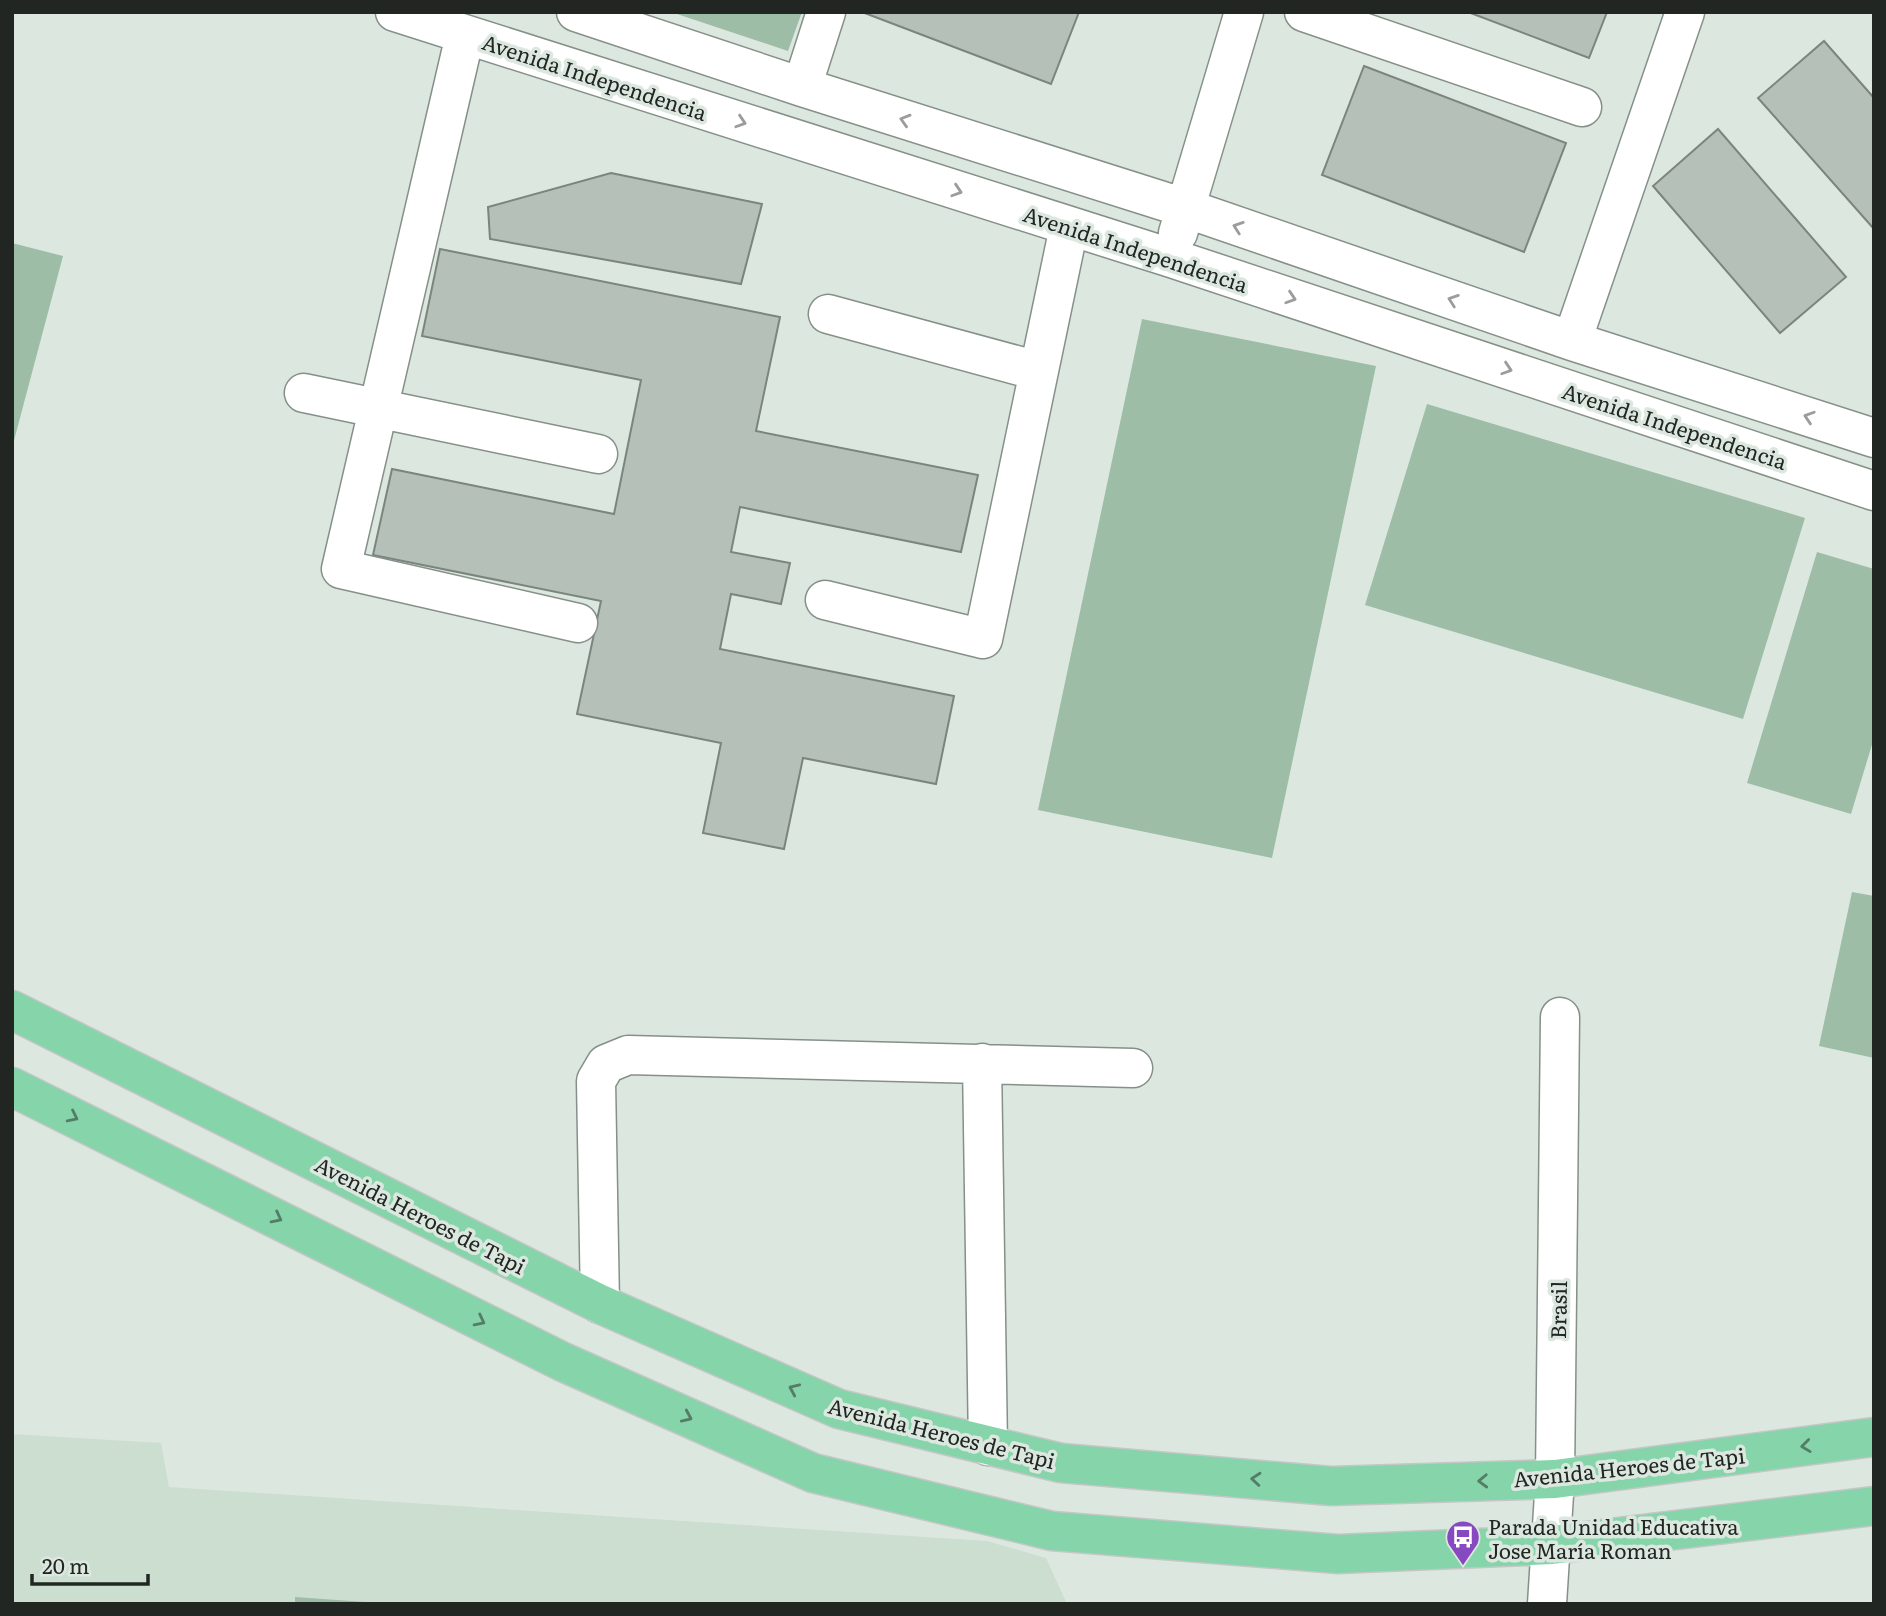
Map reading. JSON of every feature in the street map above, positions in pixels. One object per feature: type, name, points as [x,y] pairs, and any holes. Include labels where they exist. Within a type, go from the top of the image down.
[{"type":"main road","name":"Avenida Heroes de Tapi","points":[[12,1010],[600,1304],[839,1409],[1060,1463],[1331,1486],[1555,1479],[1874,1437]]},
{"type":"main road","points":[[12,1087],[563,1362],[813,1473],[1052,1531],[1338,1555],[1552,1545],[1874,1506]]},
{"type":"street","name":"Avenida Independencia","points":[[396,12],[1171,258],[1874,491]]},
{"type":"street","points":[[576,12],[802,87],[1185,208],[1572,341],[1874,438]]},
{"type":"street","points":[[802,87],[826,12]]},
{"type":"street","points":[[1171,258],[1244,12]]},
{"type":"street","points":[[1304,12],[1582,107]]},
{"type":"street","points":[[1572,341],[1685,12]]},
{"type":"street","points":[[464,35],[341,569],[578,623]]},
{"type":"street","points":[[825,600],[983,639],[1069,227]]},
{"type":"street","points":[[828,314],[1038,371]]},
{"type":"street","points":[[304,393],[598,454]]},
{"type":"street","name":"Brasil","points":[[1547,1604],[1555,1479],[1560,1017]]},
{"type":"street","points":[[600,1304],[596,1081],[606,1064],[628,1055],[1133,1068]]},
{"type":"street","points":[[982,1063],[988,1446]]},
{"type":"shaded area","points":[[12,1434],[161,1443],[169,1487],[987,1541],[1046,1558],[1067,1604],[12,1604]]},
{"type":"green space","points":[[671,12],[802,12],[788,51]]},
{"type":"green space","points":[[12,243],[63,256],[12,448]]},
{"type":"green space","points":[[1142,319],[1376,366],[1272,858],[1038,810]]},
{"type":"green space","points":[[1427,404],[1805,518],[1743,719],[1365,605]]},
{"type":"green space","points":[[1817,552],[1874,569],[1874,738],[1851,814],[1747,783]]},
{"type":"green space","points":[[1852,892],[1874,896],[1874,1058],[1819,1046]]},
{"type":"green space","points":[[295,1597],[393,1604],[295,1604]]},
{"type":"building","points":[[862,12],[1079,12],[1051,84]]},
{"type":"building","points":[[1468,12],[1607,12],[1589,58]]},
{"type":"building","points":[[1824,41],[1874,98],[1874,229],[1758,98]]},
{"type":"building","points":[[1364,66],[1566,143],[1524,252],[1322,175]]},
{"type":"building","points":[[1718,129],[1846,277],[1780,333],[1653,186]]},
{"type":"building","points":[[611,173],[762,204],[741,284],[490,239],[488,207]]},
{"type":"building","points":[[440,249],[780,317],[756,431],[978,475],[961,552],[740,507],[731,552],[790,563],[781,604],[731,594],[720,649],[954,696],[936,784],[803,758],[784,849],[703,833],[721,743],[577,714],[601,601],[373,555],[392,469],[614,514],[641,380],[422,336]]},
{"type":"place","name":"Parada Unidad Educativa Jose María Roman","points":[[1463,1567]]}]
